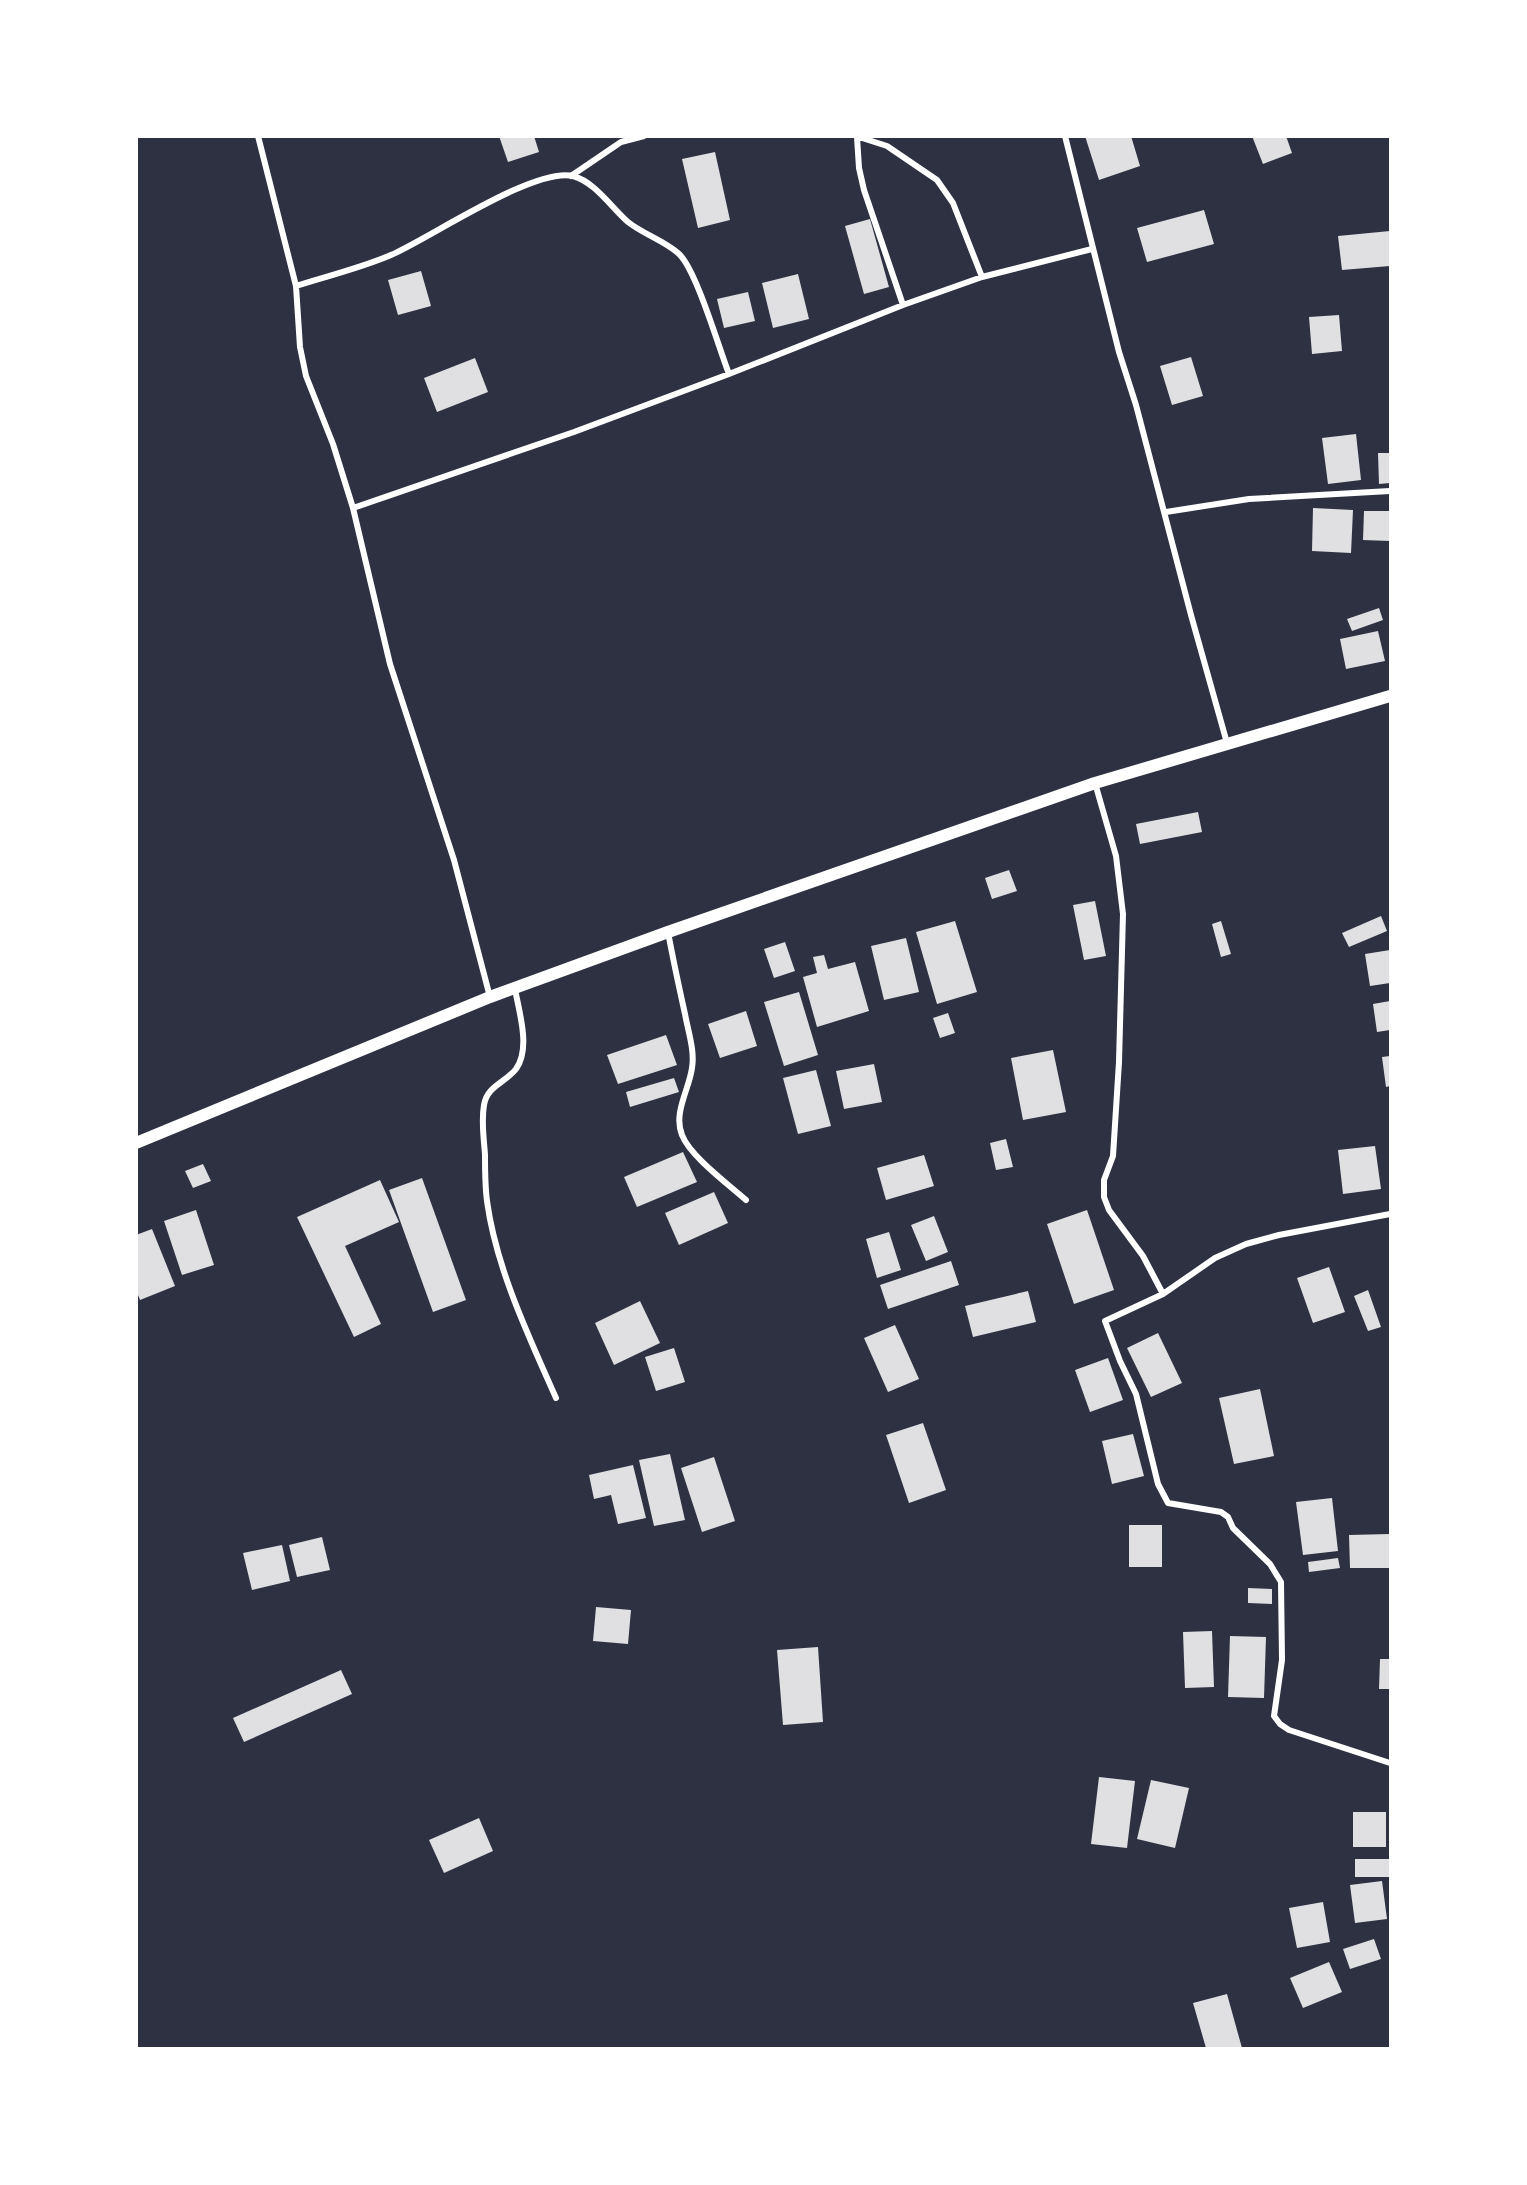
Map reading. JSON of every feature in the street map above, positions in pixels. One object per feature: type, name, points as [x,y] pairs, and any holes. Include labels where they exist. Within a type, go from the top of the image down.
[{"type":"main road","points":[[136,1143],[490,997],[668,932],[1095,783],[1390,696]]},
{"type":"street","points":[[258,136],[296,286],[300,347],[306,376],[333,444],[353,508],[390,664],[454,860],[490,997]]},
{"type":"street","points":[[571,176],[621,142],[644,136]]},
{"type":"street","points":[[1065,136],[1119,352],[1166,512],[1188,604],[1227,743]]},
{"type":"street","points":[[903,305],[864,190],[856,137],[887,146],[937,180],[954,203],[982,278]]},
{"type":"street","points":[[296,286],[388,256],[412,245],[470,211],[531,184],[554,176],[571,176],[587,182],[631,224],[680,254],[691,270],[729,374]]},
{"type":"street","points":[[353,508],[574,432],[903,305],[982,278],[1092,249]]},
{"type":"street","points":[[1166,512],[1249,499],[1390,490]]},
{"type":"street","points":[[1095,783],[1116,856],[1123,914],[1119,1062],[1113,1156],[1104,1180],[1104,1197],[1109,1210],[1143,1256],[1163,1294]]},
{"type":"street","points":[[668,932],[691,1043],[693,1065],[678,1123],[682,1136],[690,1149],[746,1200]]},
{"type":"street","points":[[515,989],[523,1046],[521,1057],[516,1069],[487,1093],[484,1104],[487,1202],[499,1252],[522,1320],[556,1398]]},
{"type":"street","points":[[1390,1214],[1279,1235],[1246,1244],[1215,1258],[1163,1294],[1105,1321],[1120,1361],[1136,1394],[1158,1484],[1168,1503],[1221,1512],[1228,1517],[1233,1528],[1270,1564],[1281,1582],[1282,1660],[1274,1716],[1289,1730],[1390,1763]]},
{"type":"building","points":[[499,136],[534,136],[539,152],[508,162]]},
{"type":"building","points":[[1085,136],[1131,136],[1140,166],[1099,180]]},
{"type":"building","points":[[1252,136],[1286,136],[1292,153],[1263,164]]},
{"type":"building","points":[[715,152],[730,220],[698,228],[682,159]]},
{"type":"building","points":[[1204,210],[1214,244],[1147,262],[1137,228]]},
{"type":"building","points":[[870,219],[889,287],[864,294],[845,226]]},
{"type":"building","points":[[1390,231],[1390,266],[1342,270],[1338,236]]},
{"type":"building","points":[[421,271],[431,306],[398,315],[388,280]]},
{"type":"building","points":[[798,274],[809,319],[773,328],[762,283]]},
{"type":"building","points":[[748,292],[755,321],[724,328],[717,299]]},
{"type":"building","points":[[1339,315],[1342,351],[1312,354],[1309,317]]},
{"type":"building","points":[[1191,357],[1203,396],[1172,405],[1160,366]]},
{"type":"building","points":[[475,358],[488,392],[437,412],[424,378]]},
{"type":"building","points":[[1356,434],[1361,480],[1328,484],[1322,438]]},
{"type":"building","points":[[1378,453],[1390,453],[1390,483],[1379,484]]},
{"type":"building","points":[[1313,508],[1353,510],[1351,553],[1312,551]]},
{"type":"building","points":[[1364,511],[1390,511],[1390,541],[1363,540]]},
{"type":"building","points":[[1379,608],[1383,620],[1352,631],[1347,619]]},
{"type":"building","points":[[1378,631],[1385,661],[1346,669],[1340,639]]},
{"type":"building","points":[[1198,812],[1202,832],[1140,844],[1136,824]]},
{"type":"building","points":[[1009,870],[1017,891],[992,899],[985,878]]},
{"type":"building","points":[[1095,901],[1106,956],[1084,960],[1073,905]]},
{"type":"building","points":[[1381,916],[1387,931],[1349,947],[1342,933]]},
{"type":"building","points":[[955,921],[977,992],[937,1004],[916,932]]},
{"type":"building","points":[[1221,921],[1231,954],[1221,957],[1212,924]]},
{"type":"building","points":[[906,938],[919,992],[884,1000],[871,946]]},
{"type":"building","points":[[785,942],[795,971],[774,978],[764,949]]},
{"type":"building","points":[[1390,950],[1390,983],[1370,986],[1365,954]]},
{"type":"building","points":[[824,955],[828,969],[855,962],[869,1011],[817,1027],[803,977],[817,973],[813,957]]},
{"type":"building","points":[[799,992],[818,1055],[784,1066],[764,1002]]},
{"type":"building","points":[[1390,1001],[1390,1030],[1377,1032],[1373,1004]]},
{"type":"building","points":[[746,1011],[757,1046],[720,1058],[708,1024]]},
{"type":"building","points":[[948,1013],[955,1033],[940,1038],[933,1018]]},
{"type":"building","points":[[666,1035],[677,1065],[618,1084],[607,1055]]},
{"type":"building","points":[[1053,1050],[1066,1112],[1023,1120],[1011,1058]]},
{"type":"building","points":[[1390,1056],[1390,1086],[1386,1087],[1382,1057]]},
{"type":"building","points":[[874,1064],[882,1102],[844,1109],[836,1071]]},
{"type":"building","points":[[816,1070],[831,1126],[798,1134],[783,1078]]},
{"type":"building","points":[[674,1078],[679,1092],[630,1107],[626,1092]]},
{"type":"building","points":[[1006,1139],[1013,1167],[996,1170],[990,1143]]},
{"type":"building","points":[[1375,1146],[1381,1189],[1343,1194],[1338,1150]]},
{"type":"building","points":[[683,1152],[697,1182],[637,1207],[624,1177]]},
{"type":"building","points":[[924,1155],[934,1186],[886,1200],[877,1168]]},
{"type":"building","points":[[203,1164],[211,1181],[193,1188],[185,1171]]},
{"type":"building","points":[[422,1178],[466,1300],[433,1312],[389,1190]]},
{"type":"building","points":[[380,1180],[399,1222],[345,1246],[381,1324],[354,1337],[297,1217]]},
{"type":"building","points":[[714,1192],[728,1223],[679,1245],[665,1213]]},
{"type":"building","points":[[196,1210],[214,1265],[182,1275],[164,1221]]},
{"type":"building","points":[[1087,1210],[1114,1290],[1074,1304],[1047,1224]]},
{"type":"building","points":[[934,1216],[948,1252],[926,1261],[911,1225]]},
{"type":"building","points":[[152,1229],[175,1286],[140,1300],[136,1290],[136,1235]]},
{"type":"building","points":[[889,1232],[901,1270],[877,1278],[866,1239]]},
{"type":"building","points":[[951,1261],[959,1285],[888,1309],[880,1285]]},
{"type":"building","points":[[1329,1267],[1345,1312],[1313,1323],[1297,1278]]},
{"type":"building","points":[[1368,1290],[1381,1327],[1368,1331],[1354,1296]]},
{"type":"building","points":[[1028,1291],[1036,1322],[973,1337],[965,1306]]},
{"type":"building","points":[[640,1301],[660,1343],[614,1365],[595,1323]]},
{"type":"building","points":[[895,1325],[919,1379],[888,1392],[864,1338]]},
{"type":"building","points":[[1158,1333],[1182,1383],[1151,1397],[1127,1348]]},
{"type":"building","points":[[674,1348],[685,1382],[656,1391],[645,1357]]},
{"type":"building","points":[[1108,1358],[1123,1400],[1090,1412],[1075,1370]]},
{"type":"building","points":[[1260,1389],[1274,1456],[1234,1464],[1219,1398]]},
{"type":"building","points":[[923,1423],[946,1490],[909,1503],[886,1435]]},
{"type":"building","points":[[1133,1434],[1144,1476],[1112,1484],[1102,1441]]},
{"type":"building","points":[[670,1454],[685,1520],[654,1526],[639,1460]]},
{"type":"building","points":[[714,1457],[735,1521],[702,1532],[681,1468]]},
{"type":"building","points":[[633,1465],[646,1518],[618,1524],[611,1495],[594,1499],[589,1475]]},
{"type":"building","points":[[1332,1498],[1338,1551],[1303,1555],[1296,1502]]},
{"type":"building","points":[[1129,1525],[1162,1525],[1162,1567],[1129,1567]]},
{"type":"building","points":[[1390,1534],[1390,1568],[1350,1568],[1349,1535]]},
{"type":"building","points":[[322,1537],[330,1570],[297,1577],[289,1545]]},
{"type":"building","points":[[282,1545],[290,1581],[252,1590],[243,1553]]},
{"type":"building","points":[[1338,1558],[1340,1568],[1309,1572],[1308,1562]]},
{"type":"building","points":[[1248,1588],[1272,1589],[1272,1604],[1248,1603]]},
{"type":"building","points":[[596,1607],[631,1610],[628,1644],[593,1641]]},
{"type":"building","points":[[1212,1631],[1214,1687],[1185,1688],[1183,1632]]},
{"type":"building","points":[[1230,1636],[1266,1637],[1264,1698],[1228,1697]]},
{"type":"building","points":[[818,1647],[823,1722],[783,1725],[777,1650]]},
{"type":"building","points":[[1380,1659],[1390,1659],[1390,1689],[1379,1689]]},
{"type":"building","points":[[341,1670],[352,1694],[244,1742],[233,1718]]},
{"type":"building","points":[[1099,1777],[1135,1781],[1127,1848],[1091,1844]]},
{"type":"building","points":[[1151,1780],[1189,1788],[1175,1848],[1137,1839]]},
{"type":"building","points":[[1353,1812],[1386,1812],[1386,1847],[1353,1847]]},
{"type":"building","points":[[479,1818],[493,1851],[444,1873],[429,1840]]},
{"type":"building","points":[[1355,1859],[1390,1859],[1390,1877],[1355,1877]]},
{"type":"building","points":[[1382,1881],[1387,1919],[1355,1923],[1350,1885]]},
{"type":"building","points":[[1323,1902],[1330,1942],[1297,1948],[1289,1908]]},
{"type":"building","points":[[1374,1939],[1381,1959],[1350,1969],[1343,1949]]},
{"type":"building","points":[[1329,1962],[1342,1992],[1303,2008],[1290,1978]]},
{"type":"building","points":[[1227,1994],[1242,2048],[1206,2048],[1193,2003]]}]
